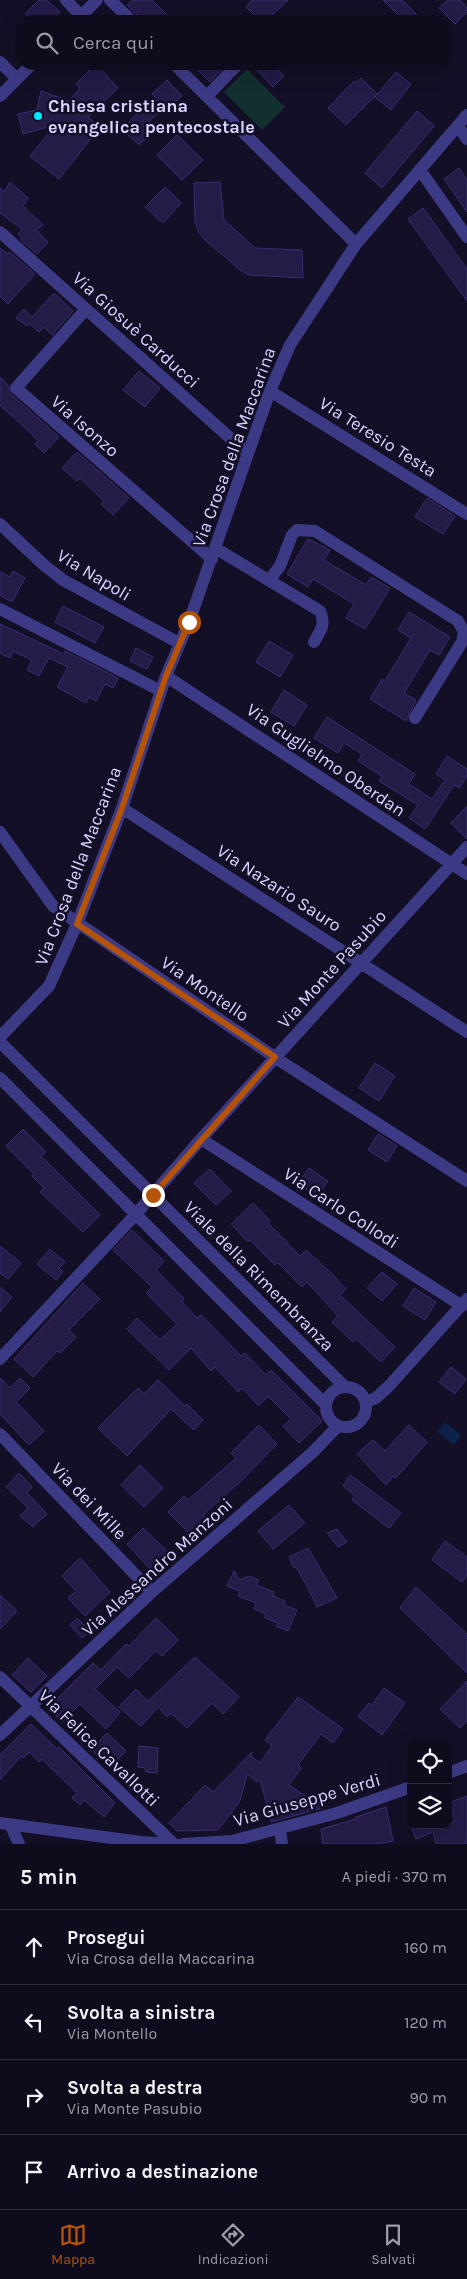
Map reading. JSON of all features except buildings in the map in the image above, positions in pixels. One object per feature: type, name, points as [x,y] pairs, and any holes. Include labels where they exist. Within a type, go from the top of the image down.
[{"type":"street","points":[[66,0],[76,15]]},
{"type":"street","points":[[83,15],[96,0]]},
{"type":"street","points":[[110,0],[126,15]]},
{"type":"street","points":[[0,62],[16,79]]},
{"type":"street","points":[[0,96],[26,70]]},
{"type":"street","points":[[180,70],[356,244]]},
{"type":"street","points":[[207,96],[232,70]]},
{"type":"street","name":"Via Crosa della Maccarina","points":[[0,1037],[49,986],[77,924],[122,808],[166,676],[213,554],[270,391],[290,345],[356,244],[467,115]]},
{"type":"street","points":[[458,126],[467,139]]},
{"type":"street","points":[[420,170],[467,237]]},
{"type":"street","name":"Via Giosuè Carducci","points":[[0,232],[248,454]]},
{"type":"street","name":"Via Isonzo","points":[[86,309],[16,388],[213,554]]},
{"type":"street","name":"Via Teresio Testa","points":[[270,391],[467,514]]},
{"type":"street","name":"Via Napoli","points":[[0,524],[63,580],[179,643]]},
{"type":"street","points":[[270,579],[280,566],[292,535],[297,530],[315,531],[458,621],[464,632],[462,642],[415,718]]},
{"type":"street","points":[[213,554],[270,579],[320,611],[324,620],[323,626],[314,642]]},
{"type":"street","points":[[0,609],[161,691]]},
{"type":"street","name":"Via Guglielmo Oberdan","points":[[166,676],[467,874]]},
{"type":"street","name":"Via Nazario Sauro","points":[[122,808],[467,1032]]},
{"type":"street","name":"Via Montello","points":[[0,832],[52,906],[275,1057],[467,1181]]},
{"type":"street","name":"Via Monte Pasubio","points":[[0,1359],[136,1214],[201,1139],[467,847]]},
{"type":"street","name":"Viale della Rimembranza","points":[[0,1042],[345,1387]]},
{"type":"street","points":[[0,1078],[326,1404]]},
{"type":"street","name":"Via Carlo Collodi","points":[[201,1139],[465,1303]]},
{"type":"street","points":[[366,1402],[382,1394],[465,1303]]},
{"type":"street","points":[[345,1387],[358,1391],[366,1402],[366,1413],[360,1423],[349,1428],[338,1426],[327,1415],[326,1404],[334,1390],[345,1387]]},
{"type":"street","name":"Via Alessandro Manzoni","points":[[0,1735],[152,1592],[313,1452],[338,1426]]},
{"type":"street","name":"Via dei Mille","points":[[0,1434],[152,1592]]},
{"type":"street","name":"Via Felice Cavallotti","points":[[0,1677],[175,1844]]},
{"type":"street","points":[[452,1772],[467,1766]]},
{"type":"street","name":"Via Giuseppe Verdi","points":[[183,1844],[232,1841],[337,1813],[407,1788]]},
{"type":"street","points":[[6,1824],[141,1842],[175,1844]]},
{"type":"street","points":[[6,1824],[19,1844]]},
{"type":"street","points":[[280,1828],[282,1844]]},
{"type":"green space","points":[[248,70],[285,107],[262,130],[224,92]]},
{"type":"water","points":[[445,1422],[461,1435],[454,1445],[437,1432]]},
{"type":"place","name":"Chiesa cristiana evangelica pentecostale","points":[[38,116]]},
{"type":"route","points":[[153,1195],[275,1057],[77,924],[122,808],[166,676],[189,622]]}]
